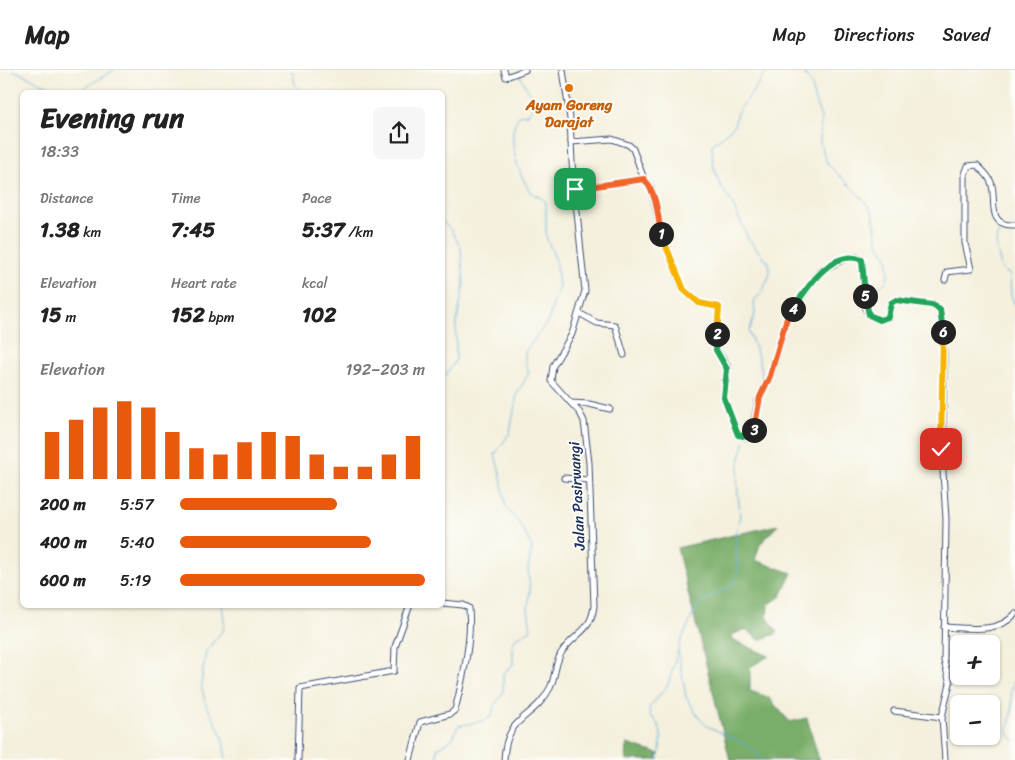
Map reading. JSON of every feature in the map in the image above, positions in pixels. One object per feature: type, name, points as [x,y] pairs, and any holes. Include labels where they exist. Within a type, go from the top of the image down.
[{"type":"street","points":[[504,70],[506,77],[525,70]]},
{"type":"street","name":"Jalan Pasirwangi","points":[[504,760],[506,738],[509,733],[520,719],[544,697],[553,681],[561,652],[584,631],[593,613],[594,584],[584,421],[551,381],[550,374],[572,334],[585,284],[563,70]]},
{"type":"street","points":[[571,142],[603,138],[629,145],[633,149],[644,179],[651,187],[660,233],[684,290],[699,303],[719,307],[716,350],[727,365],[724,398],[738,435],[744,437],[752,435],[756,426],[758,401],[772,372],[787,318],[821,270],[847,258],[856,257],[862,260],[866,310],[869,315],[880,320],[888,317],[891,303],[896,300],[932,305],[940,309],[944,352],[941,440],[946,519],[944,661],[950,683],[942,717],[945,760]]},
{"type":"street","points":[[945,280],[947,272],[970,268],[965,243],[965,169],[968,166],[977,165],[990,180],[993,206],[998,220],[1004,224],[1015,225]]},
{"type":"street","points":[[557,189],[644,179]]},
{"type":"street","points":[[579,313],[597,323],[615,325],[624,355]]},
{"type":"street","points":[[570,403],[589,404],[610,409]]},
{"type":"street","points":[[564,478],[589,480]]},
{"type":"street","points":[[410,760],[420,722],[450,714],[456,706],[469,635],[469,608],[462,605],[445,603]]},
{"type":"street","points":[[298,760],[300,688],[394,671],[395,647],[409,608]]},
{"type":"street","points":[[944,627],[994,627],[1002,625],[1015,614]]},
{"type":"street","points":[[894,711],[942,717]]},
{"type":"green space","points":[[778,525],[760,544],[755,560],[792,573],[781,596],[768,605],[767,617],[778,633],[760,640],[745,629],[732,635],[733,640],[769,656],[750,667],[750,691],[768,697],[790,722],[807,718],[819,760],[730,760],[677,548]]},
{"type":"green space","points":[[627,744],[659,754],[657,760],[626,760]]},
{"type":"waterway","points":[[13,70],[57,90]]},
{"type":"waterway","points":[[81,90],[114,70]]},
{"type":"waterway","points":[[290,70],[293,73],[295,85],[299,90]]},
{"type":"waterway","points":[[748,434],[762,376],[761,366],[749,332],[755,314],[754,302],[762,292],[770,274],[768,262],[749,240],[731,201],[719,183],[713,164],[712,145],[734,126],[737,113],[762,76],[771,70]]},
{"type":"waterway","points":[[801,70],[812,84],[814,98],[821,118],[820,143],[827,163],[865,201],[873,213],[878,244],[886,254],[889,269],[887,280],[874,293],[873,312]]},
{"type":"waterway","points":[[437,760],[437,749],[453,738],[458,726],[486,720],[492,716],[494,706],[503,693],[503,673],[513,665],[513,642],[516,638],[531,630],[528,609],[530,589],[528,569],[532,547],[521,526],[506,507],[495,454],[510,433],[517,394],[529,373],[525,361],[525,352],[548,321],[559,286],[556,261],[546,236],[546,202],[530,191],[525,184],[514,153],[513,132],[515,122],[520,115],[527,114],[532,109],[529,92],[519,74]]},
{"type":"waterway","points":[[445,224],[451,230],[461,248],[464,284],[456,326],[456,360],[445,376]]},
{"type":"waterway","points":[[998,233],[996,243],[1001,268],[1010,275],[1011,295],[1015,307]]},
{"type":"waterway","points":[[658,760],[661,748],[660,730],[655,720],[650,716],[649,708],[668,685],[680,643],[696,608],[708,598],[730,587],[738,574],[735,535],[740,516],[737,482],[740,457],[745,441]]},
{"type":"waterway","points":[[222,608],[223,630],[206,651],[201,685],[206,705],[222,735],[226,760]]},
{"type":"waterway","points":[[678,651],[686,697],[699,718],[707,726],[747,745],[764,760]]},
{"type":"waterway","points":[[1015,678],[1011,692],[1012,710],[1008,730],[1009,736],[1015,740]]},
{"type":"place","name":"Ayam Goreng Darajat","points":[[569,88]]},
{"type":"route","points":[[575,189],[644,179],[651,187],[660,223],[660,233],[684,290],[698,300],[699,303],[714,304],[719,307],[716,350],[727,365],[724,398],[738,435],[747,438],[752,435],[756,426],[758,401],[772,372],[787,318],[821,270],[847,258],[856,257],[862,260],[865,278],[864,295],[866,310],[869,315],[880,320],[888,317],[891,303],[896,300],[932,305],[940,309],[944,352],[941,449]]}]
